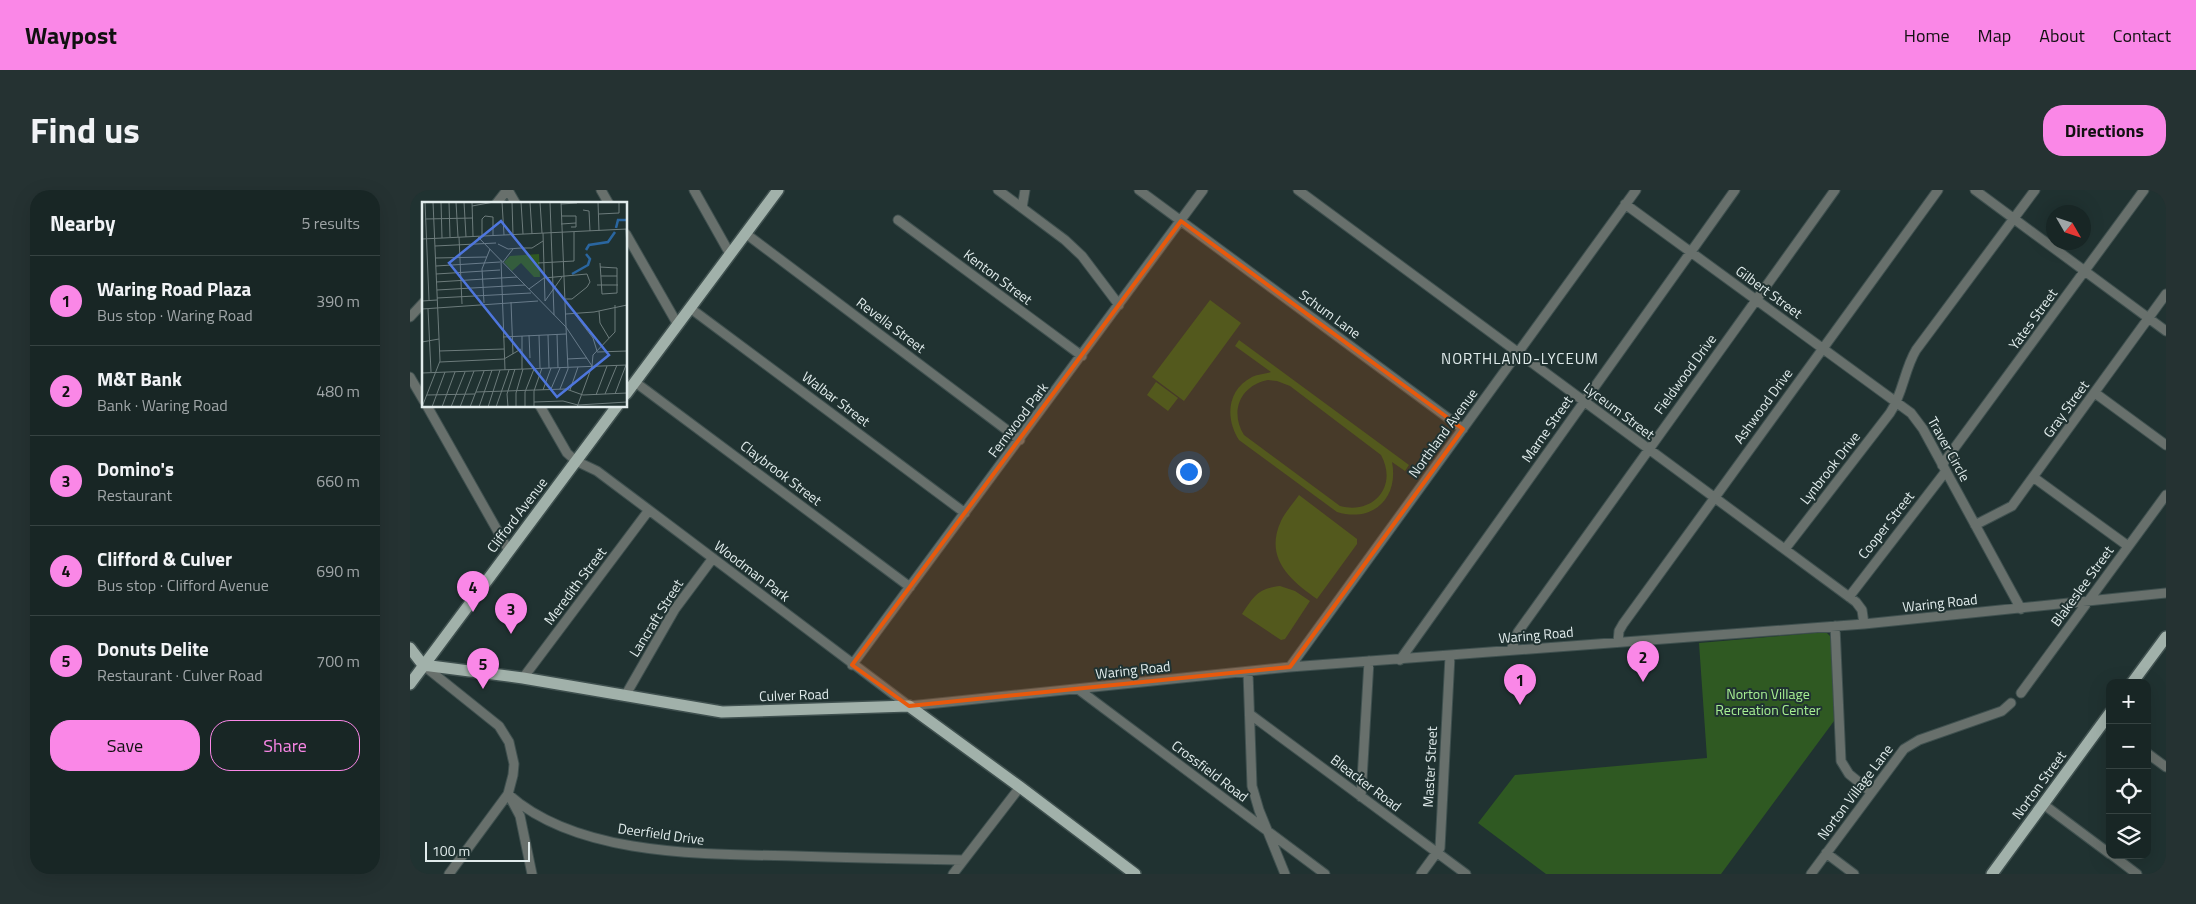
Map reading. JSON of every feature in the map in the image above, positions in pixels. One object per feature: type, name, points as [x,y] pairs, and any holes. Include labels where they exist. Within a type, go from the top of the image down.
[{"type":"main road","points":[[628,391],[778,190]]},
{"type":"main road","name":"Clifford Avenue","points":[[410,684],[423,664],[616,408]]},
{"type":"main road","points":[[2135,679],[2166,637]]},
{"type":"main road","points":[[410,648],[423,664]]},
{"type":"main road","name":"Culver Road","points":[[423,664],[524,678],[722,712],[909,706]]},
{"type":"main road","points":[[909,706],[1020,786],[1135,874]]},
{"type":"main road","name":"Norton Street","points":[[1992,874],[2106,722]]},
{"type":"street","points":[[498,202],[508,190],[515,202]]},
{"type":"street","points":[[601,190],[608,202]]},
{"type":"street","points":[[694,190],[730,254]]},
{"type":"street","points":[[998,190],[1065,240],[1082,256],[1119,305]]},
{"type":"street","points":[[1022,208],[1025,190]]},
{"type":"street","name":"Schum Lane","points":[[1139,190],[1463,429]]},
{"type":"street","name":"Fernwood Park","points":[[852,665],[1204,190]]},
{"type":"street","name":"Lyceum Street","points":[[1298,190],[1849,596],[1862,610],[1864,624]]},
{"type":"street","name":"Northland Avenue","points":[[1290,667],[1636,190]]},
{"type":"street","name":"Marne Street","points":[[1400,660],[1735,190]]},
{"type":"street","name":"Fieldwood Drive","points":[[1510,650],[1518,632],[1835,190]]},
{"type":"street","name":"Ashwood Drive","points":[[1618,642],[1619,632],[1623,624],[1938,190]]},
{"type":"street","points":[[1975,190],[2166,331]]},
{"type":"street","points":[[1896,402],[1916,350],[2035,190]]},
{"type":"street","name":"Yates Street","points":[[1944,468],[2144,190]]},
{"type":"street","name":"Gilbert Street","points":[[1625,204],[1896,402]]},
{"type":"street","name":"Kenton Street","points":[[898,220],[1082,356]]},
{"type":"street","name":"Revella Street","points":[[745,233],[1020,440]]},
{"type":"street","points":[[628,237],[678,324]]},
{"type":"street","name":"Gray Street","points":[[1975,526],[2012,506],[2166,294]]},
{"type":"street","points":[[410,317],[422,304]]},
{"type":"street","name":"Walbar Street","points":[[690,308],[965,513]]},
{"type":"street","points":[[410,376],[422,397]]},
{"type":"street","name":"Claybrook Street","points":[[635,382],[910,587]]},
{"type":"street","points":[[2095,393],[2166,445]]},
{"type":"street","name":"Traver Circle","points":[[1896,402],[1917,421],[2021,609]]},
{"type":"street","name":"Lynbrook Drive","points":[[1785,549],[1896,402]]},
{"type":"street","points":[[428,408],[509,551]]},
{"type":"street","points":[[541,408],[566,453],[576,461]]},
{"type":"street","name":"Woodman Park","points":[[576,461],[597,471],[852,665],[909,706]]},
{"type":"street","name":"Cooper Street","points":[[1849,596],[1944,468]]},
{"type":"street","points":[[2033,478],[2128,546]]},
{"type":"street","name":"Blakeslee Street","points":[[2021,693],[2166,495]]},
{"type":"street","name":"Meredith Street","points":[[524,678],[649,510]]},
{"type":"street","name":"Lancraft Street","points":[[624,696],[675,609],[713,558]]},
{"type":"street","name":"Waring Road","points":[[909,706],[1290,667],[1864,624],[2166,593]]},
{"type":"street","points":[[1835,626],[1841,761],[1849,774],[1871,792]]},
{"type":"street","name":"Master Street","points":[[1421,874],[1440,846],[1450,656]]},
{"type":"street","points":[[1361,797],[1368,661]]},
{"type":"street","points":[[423,664],[493,719],[505,734],[514,764],[508,794],[449,874]]},
{"type":"street","points":[[1248,672],[1252,786],[1259,810],[1285,874]]},
{"type":"street","name":"Crossfield Road","points":[[1078,689],[1325,874]]},
{"type":"street","name":"Norton Village Lane","points":[[1811,874],[1898,755],[1919,740],[2002,711],[2011,703]]},
{"type":"street","name":"Bleacker Road","points":[[1251,715],[1466,874]]},
{"type":"street","points":[[2151,756],[2166,767]]},
{"type":"street","points":[[953,874],[1020,786]]},
{"type":"street","points":[[508,794],[520,816],[532,874]]},
{"type":"street","name":"Deerfield Drive","points":[[508,794],[529,811],[546,820],[576,831],[645,848],[705,854],[963,860]]},
{"type":"street","points":[[2043,804],[2106,850]]},
{"type":"street","points":[[1826,854],[1854,874]]},
{"type":"street","points":[[2118,859],[2137,874]]},
{"type":"highlighted area","points":[[1181,221],[1463,429],[1290,667],[909,706],[852,665]]},
{"type":"green space","points":[[1210,300],[1241,323],[1184,401],[1152,377]]},
{"type":"green space","points":[[1239,340],[1409,465],[1405,471],[1392,462],[1393,475],[1391,487],[1381,505],[1372,511],[1362,514],[1337,512],[1239,440],[1230,414],[1233,397],[1237,389],[1252,377],[1271,372],[1235,346]],"holes":[[[1268,380],[1290,386],[1381,455],[1386,466],[1387,477],[1380,496],[1363,506],[1352,508],[1340,506],[1244,435],[1238,417],[1240,400],[1251,387]]]},
{"type":"green space","points":[[1156,382],[1178,398],[1168,411],[1147,395]]},
{"type":"green space","points":[[1299,495],[1357,539],[1357,544],[1317,599],[1289,576],[1278,557],[1276,546],[1281,521]]},
{"type":"green space","points":[[1280,586],[1295,591],[1310,601],[1285,639],[1281,640],[1242,614],[1249,603],[1261,591]]},
{"type":"green space","name":"Norton Village Recreation Center","points":[[1826,632],[1831,637],[1834,721],[1721,874],[1546,874],[1478,823],[1515,775],[1707,758],[1699,643]]},
{"type":"place","name":"Clifford & Culver","points":[[473,612]]},
{"type":"place","name":"Domino's","points":[[511,634]]},
{"type":"place","name":"M&T Bank","points":[[1643,682]]},
{"type":"place","name":"Donuts Delite","points":[[483,689]]},
{"type":"place","name":"Waring Road Plaza","points":[[1520,705]]},
{"type":"district","name":"NORTHLAND-LYCEUM","points":[[1520,359]]}]
